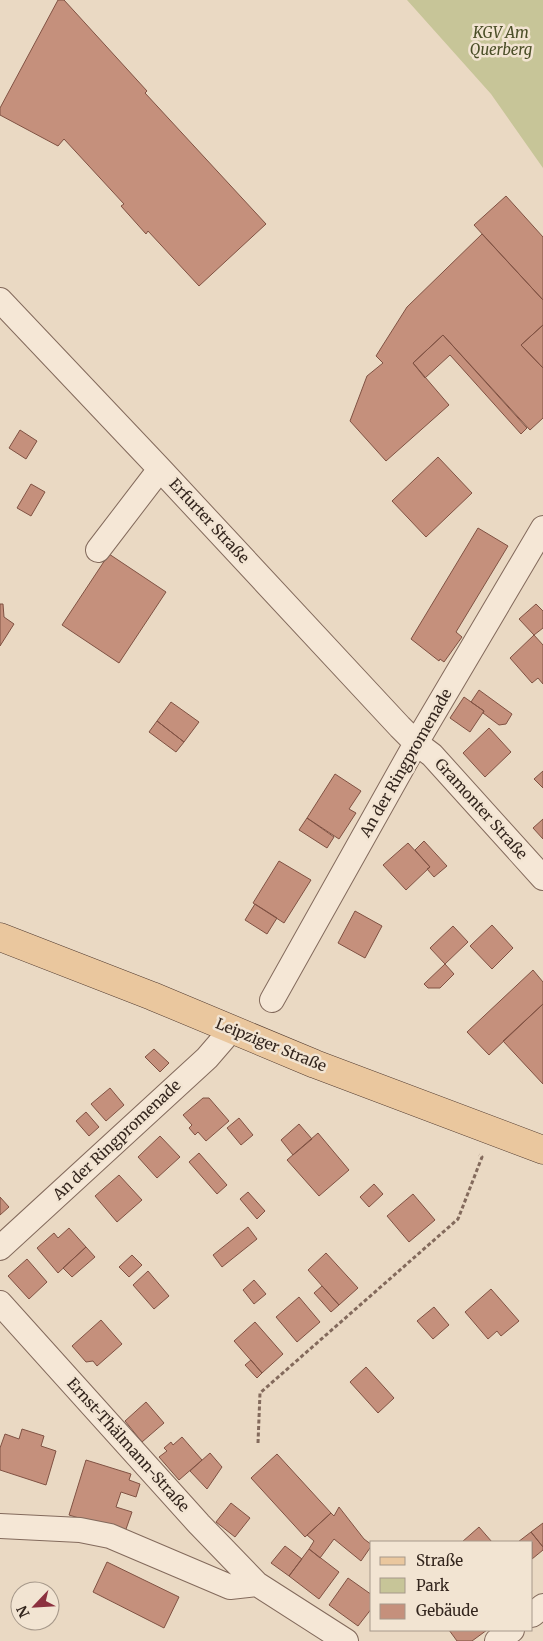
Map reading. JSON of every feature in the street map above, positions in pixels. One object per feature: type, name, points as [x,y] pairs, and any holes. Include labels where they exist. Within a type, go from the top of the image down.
[{"type":"main road","name":"Leipziger Straße","points":[[0,938],[232,1029],[315,1064],[543,1150]]},
{"type":"street","name":"Erfurter Straße","points":[[0,300],[416,744]]},
{"type":"street","points":[[98,550],[160,469]]},
{"type":"street","name":"An der Ringpromenade","points":[[272,1000],[416,744],[543,528]]},
{"type":"street","name":"Gramonter Straße","points":[[416,744],[432,756],[543,878]]},
{"type":"street","name":"An der Ringpromenade","points":[[0,1248],[207,1058],[232,1029]]},
{"type":"street","name":"Ernst-Thälmann-Straße","points":[[0,1303],[199,1524],[258,1584],[346,1641]]},
{"type":"street","points":[[0,1526],[80,1530],[110,1536],[230,1587],[258,1584]]},
{"type":"street","points":[[533,1614],[543,1606]]},
{"type":"street","points":[[497,1641],[511,1631]]},
{"type":"path","points":[[258,1443],[260,1393],[458,1219],[482,1157],[474,1153]]},
{"type":"green space","name":"KGV Am Querberg","points":[[407,0],[543,0],[543,168],[491,94]]},
{"type":"building","points":[[58,0],[64,0],[147,91],[145,93],[266,224],[199,286],[148,231],[146,234],[121,206],[124,204],[64,139],[58,146],[0,115],[0,108]]},
{"type":"building","points":[[506,196],[543,237],[543,300],[474,225]]},
{"type":"building","points":[[482,234],[543,300],[543,325],[521,345],[543,368],[543,418],[530,430],[443,335],[413,363],[449,405],[386,461],[350,421],[367,376],[383,363],[376,356],[407,307]]},
{"type":"building","points":[[543,325],[543,368],[521,345]]},
{"type":"building","points":[[443,335],[527,428],[521,434],[450,355],[425,378],[413,363]]},
{"type":"building","points":[[20,430],[37,441],[26,459],[9,448]]},
{"type":"building","points":[[438,457],[472,493],[426,537],[392,501]]},
{"type":"building","points":[[31,484],[45,492],[31,516],[17,508]]},
{"type":"building","points":[[478,528],[508,546],[456,632],[462,637],[444,662],[440,659],[439,661],[411,639]]},
{"type":"building","points":[[109,554],[166,592],[119,663],[62,625]]},
{"type":"building","points":[[0,604],[3,604],[4,617],[14,624],[0,646]]},
{"type":"building","points":[[536,604],[543,611],[543,628],[534,635],[519,619]]},
{"type":"building","points":[[534,635],[543,645],[543,684],[538,678],[532,683],[510,658]]},
{"type":"building","points":[[479,690],[512,714],[506,724],[499,725],[471,702]]},
{"type":"building","points":[[464,697],[484,711],[470,732],[450,718]]},
{"type":"building","points":[[171,702],[199,722],[184,742],[157,721]]},
{"type":"building","points":[[157,721],[184,742],[176,752],[149,732]]},
{"type":"building","points":[[489,728],[511,752],[485,777],[463,753]]},
{"type":"building","points":[[543,771],[543,788],[534,779]]},
{"type":"building","points":[[335,774],[361,791],[349,809],[356,813],[339,839],[307,818]]},
{"type":"building","points":[[307,818],[334,837],[327,848],[299,830]]},
{"type":"building","points":[[543,819],[543,839],[533,828]]},
{"type":"building","points":[[424,841],[447,866],[434,877],[427,869],[430,867],[415,850]]},
{"type":"building","points":[[408,843],[430,867],[406,890],[383,865]]},
{"type":"building","points":[[279,861],[311,880],[284,923],[253,903]]},
{"type":"building","points":[[255,904],[277,918],[267,934],[245,920]]},
{"type":"building","points":[[355,911],[382,926],[365,958],[338,943]]},
{"type":"building","points":[[492,925],[513,948],[492,969],[470,946]]},
{"type":"building","points":[[453,926],[468,942],[445,964],[430,948]]},
{"type":"building","points":[[445,964],[454,974],[440,988],[428,988],[424,984]]},
{"type":"building","points":[[533,970],[543,982],[543,1004],[489,1055],[467,1032]]},
{"type":"building","points":[[543,1004],[543,1084],[503,1041]]},
{"type":"building","points":[[154,1049],[169,1063],[160,1072],[145,1057]]},
{"type":"building","points":[[110,1088],[124,1105],[106,1121],[91,1104]]},
{"type":"building","points":[[203,1098],[209,1098],[229,1121],[206,1141],[198,1132],[195,1135],[189,1128],[192,1125],[183,1115]]},
{"type":"building","points":[[86,1112],[99,1127],[89,1136],[76,1121]]},
{"type":"building","points":[[239,1118],[253,1135],[241,1145],[227,1128]]},
{"type":"building","points":[[299,1124],[312,1139],[293,1155],[281,1140]]},
{"type":"building","points":[[318,1133],[349,1170],[319,1196],[287,1160]]},
{"type":"building","points":[[160,1136],[180,1157],[157,1178],[138,1157]]},
{"type":"building","points":[[199,1153],[227,1185],[217,1194],[189,1162]]},
{"type":"building","points":[[119,1175],[142,1200],[117,1222],[95,1196]]},
{"type":"building","points":[[374,1184],[383,1194],[369,1207],[360,1197]]},
{"type":"building","points":[[248,1192],[265,1211],[257,1219],[240,1199]]},
{"type":"building","points":[[413,1194],[435,1220],[409,1242],[387,1216]]},
{"type":"building","points":[[0,1197],[9,1207],[0,1215]]},
{"type":"building","points":[[248,1227],[257,1239],[222,1267],[213,1255]]},
{"type":"building","points":[[69,1228],[86,1247],[58,1273],[37,1248],[54,1233],[58,1238]]},
{"type":"building","points":[[86,1247],[95,1257],[72,1277],[63,1268]]},
{"type":"building","points":[[326,1253],[358,1288],[339,1305],[308,1270]]},
{"type":"building","points":[[132,1255],[142,1265],[129,1277],[119,1267]]},
{"type":"building","points":[[27,1259],[47,1282],[29,1299],[8,1276]]},
{"type":"building","points":[[148,1271],[169,1296],[154,1309],[133,1285]]},
{"type":"building","points":[[254,1280],[266,1294],[254,1304],[243,1290]]},
{"type":"building","points":[[322,1286],[339,1305],[331,1312],[314,1293]]},
{"type":"building","points":[[491,1289],[519,1321],[501,1336],[497,1331],[488,1339],[465,1312]]},
{"type":"building","points":[[299,1297],[320,1322],[297,1342],[276,1317]]},
{"type":"building","points":[[434,1307],[449,1325],[433,1339],[417,1321]]},
{"type":"building","points":[[101,1320],[122,1344],[97,1366],[93,1361],[86,1362],[72,1346]]},
{"type":"building","points":[[255,1322],[283,1354],[262,1373],[234,1341]]},
{"type":"building","points":[[251,1360],[262,1373],[257,1378],[245,1365]]},
{"type":"building","points":[[366,1367],[394,1398],[378,1413],[350,1382]]},
{"type":"building","points":[[146,1402],[164,1423],[142,1442],[125,1421]]},
{"type":"building","points":[[22,1429],[44,1436],[41,1446],[56,1451],[46,1485],[0,1470],[0,1448],[5,1434],[19,1439]]},
{"type":"building","points":[[182,1437],[202,1460],[179,1480],[159,1457],[167,1451],[164,1448],[171,1442],[173,1445]]},
{"type":"building","points":[[210,1453],[222,1467],[207,1489],[190,1471]]},
{"type":"building","points":[[277,1454],[331,1513],[305,1537],[251,1478]]},
{"type":"building","points":[[86,1460],[131,1474],[129,1480],[140,1484],[136,1497],[121,1492],[116,1507],[132,1512],[125,1532],[69,1515]]},
{"type":"building","points":[[231,1503],[250,1518],[235,1537],[216,1522]]},
{"type":"building","points":[[339,1507],[364,1539],[370,1544],[370,1548],[361,1561],[334,1539],[320,1558],[309,1549],[314,1541],[307,1535],[331,1513],[334,1516]]},
{"type":"building","points":[[543,1523],[543,1547],[531,1532]]},
{"type":"building","points":[[479,1527],[491,1541],[463,1541]]},
{"type":"building","points":[[531,1532],[543,1547],[543,1550],[533,1558],[533,1541],[519,1541]]},
{"type":"building","points":[[285,1546],[302,1559],[289,1576],[271,1563]]},
{"type":"building","points":[[309,1549],[339,1572],[319,1599],[289,1576]]},
{"type":"building","points":[[107,1562],[179,1597],[164,1628],[93,1592]]},
{"type":"building","points":[[348,1578],[370,1594],[370,1611],[358,1626],[329,1605]]},
{"type":"building","points":[[450,1631],[486,1631],[472,1641],[457,1641]]}]
